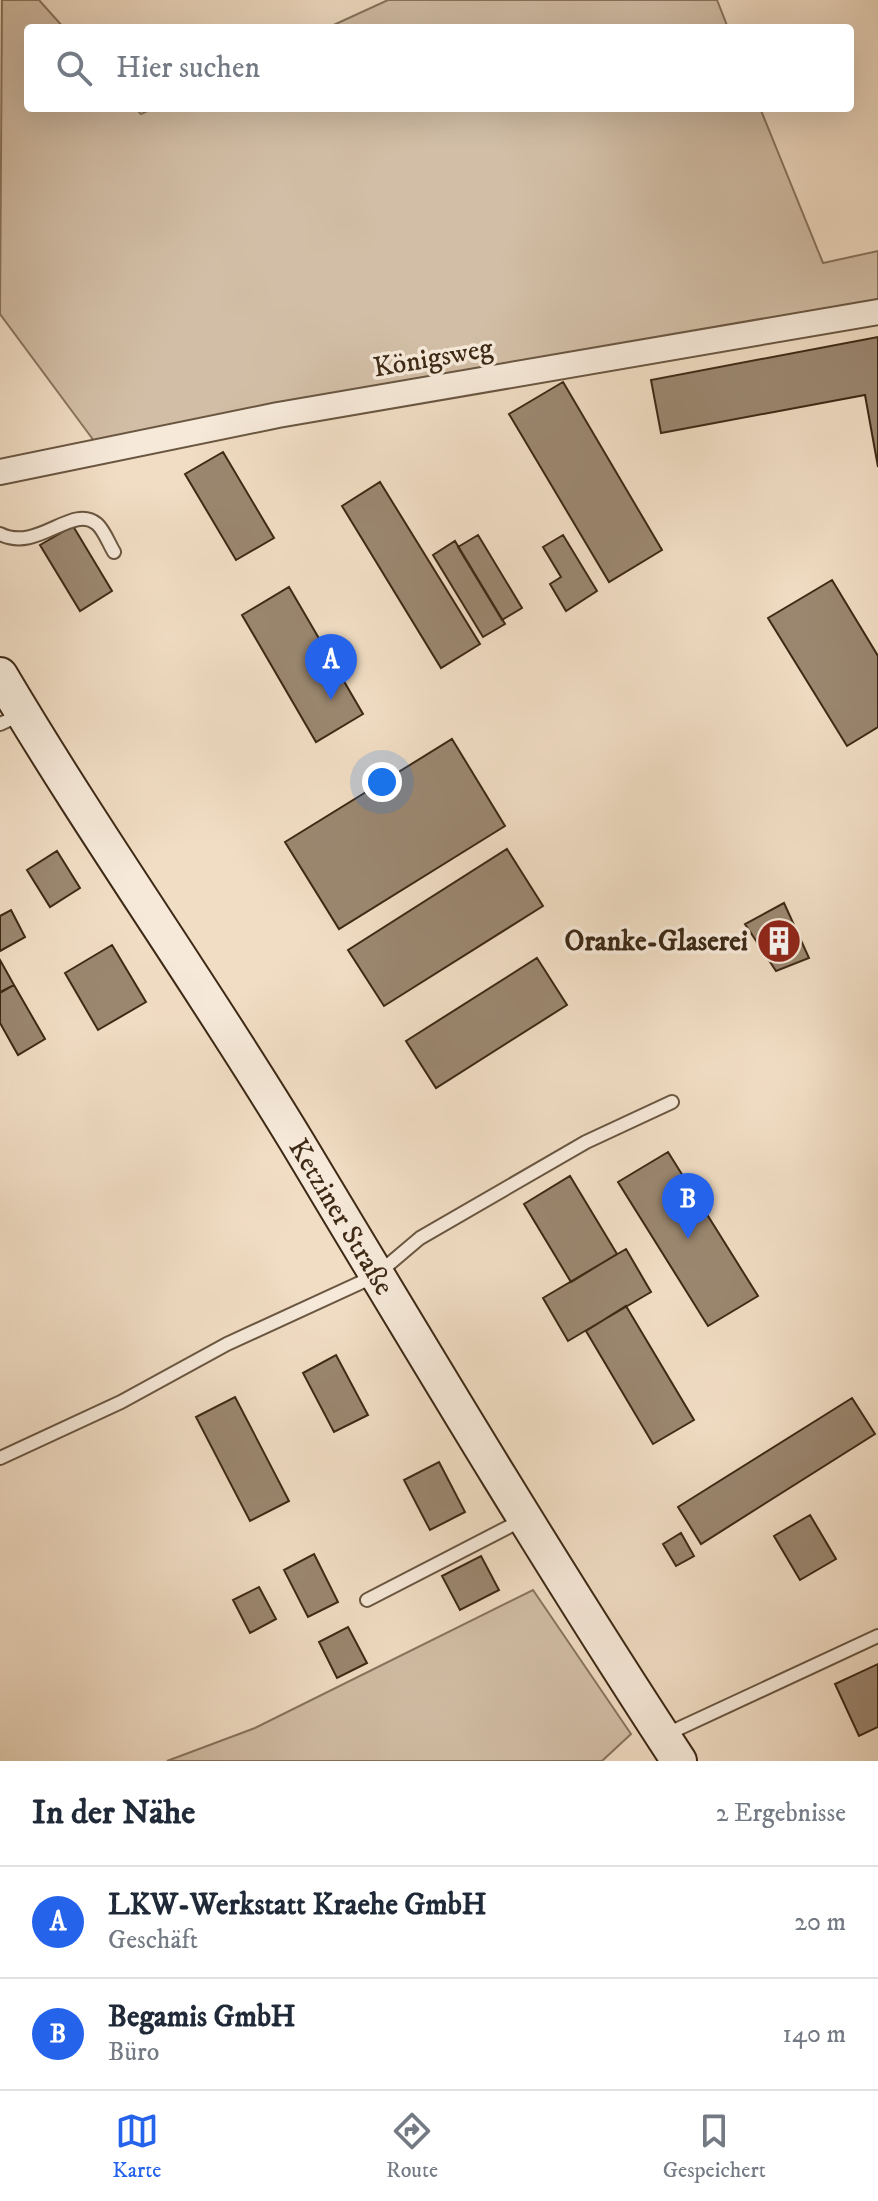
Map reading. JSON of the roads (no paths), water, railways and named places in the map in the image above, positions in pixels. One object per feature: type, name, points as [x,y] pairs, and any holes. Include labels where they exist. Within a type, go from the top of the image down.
[{"type":"street","name":"Königsweg","points":[[0,472],[278,415],[878,312]]},
{"type":"street","name":"Ketziner Straße","points":[[0,675],[11,719],[296,1140],[375,1276],[670,1749]]},
{"type":"lane","points":[[0,534],[15,541],[35,538],[61,523],[84,519],[97,524],[114,552]]},
{"type":"lane","points":[[0,1458],[121,1402],[227,1344],[375,1276],[420,1238],[586,1142],[672,1102]]},
{"type":"lane","points":[[367,1600],[525,1519]]},
{"type":"lane","points":[[670,1749],[878,1636]]},
{"type":"place","name":"LKW-Werkstatt Kraehe GmbH","points":[[331,700]]},
{"type":"place","name":"Oranke-Glaserei","points":[[779,941]]},
{"type":"place","name":"Begamis GmbH","points":[[688,1239]]}]
